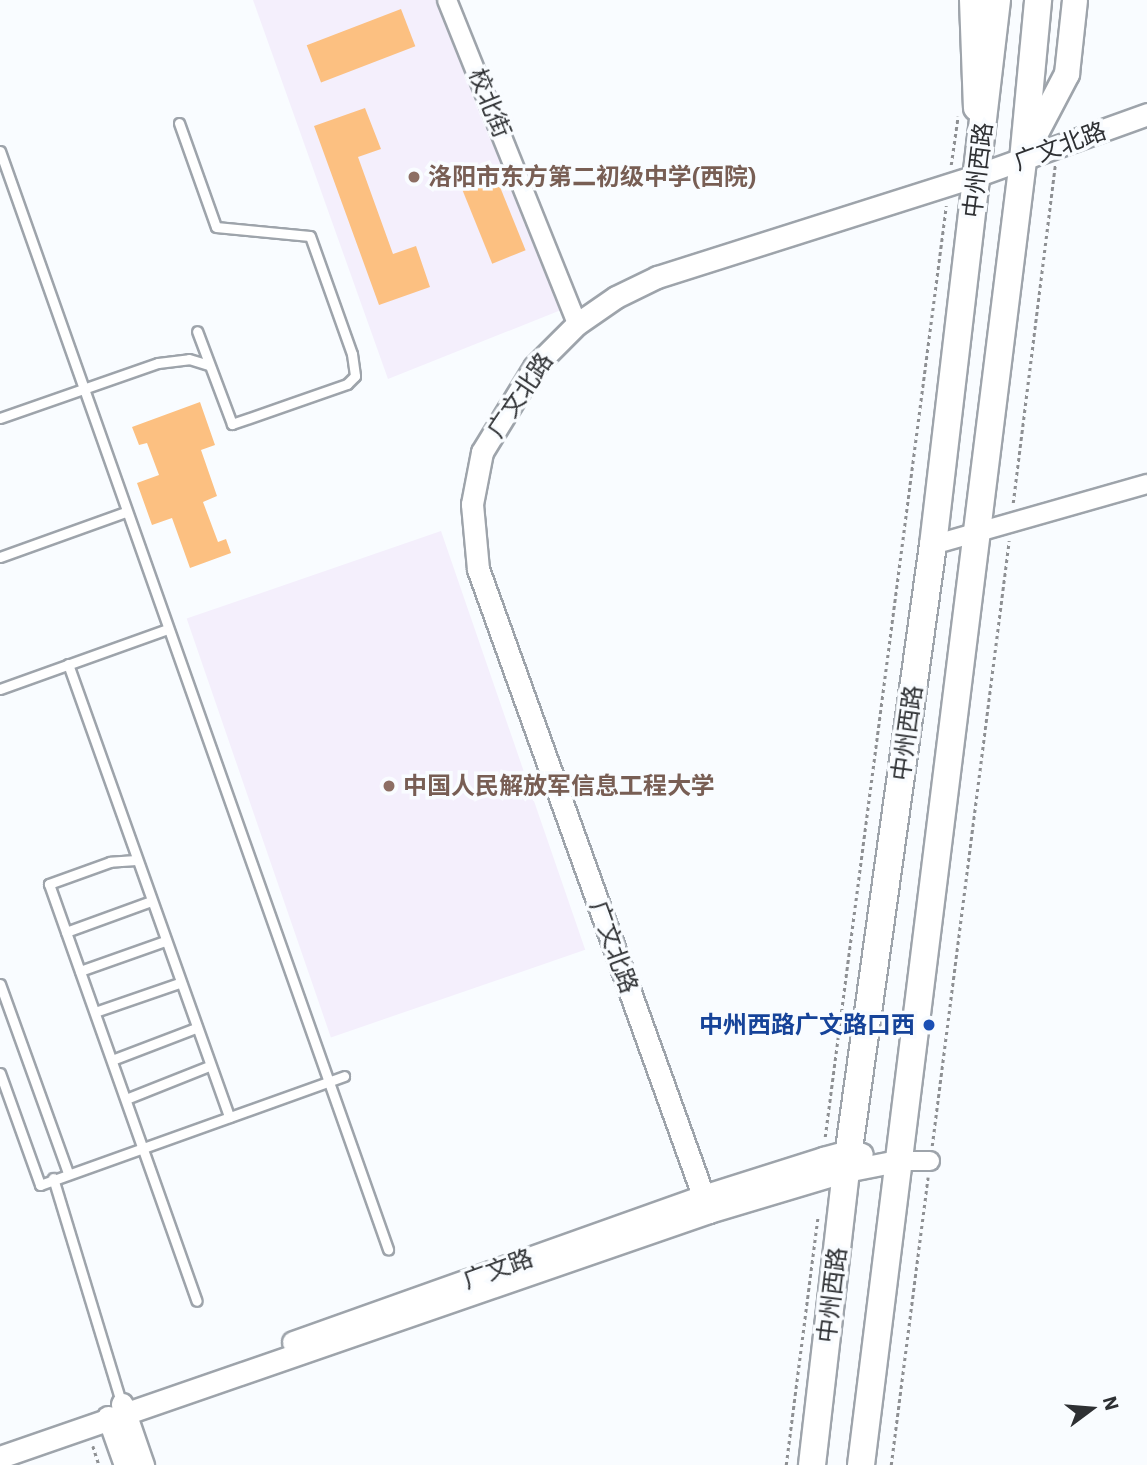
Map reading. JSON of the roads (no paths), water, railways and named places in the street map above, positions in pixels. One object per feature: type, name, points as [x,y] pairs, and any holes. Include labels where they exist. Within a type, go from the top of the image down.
[{"type":"main road","points":[[972,0],[978,175]]},
{"type":"main road","name":"中州西路","points":[[812,1465],[835,1164],[933,545],[997,0]]},
{"type":"main road","name":"中州西路","points":[[861,1465],[1023,160],[1038,0]]},
{"type":"main road","points":[[1023,160],[1067,74],[1075,0]]},
{"type":"street","name":"校北街","points":[[447,0],[577,324]]},
{"type":"street","name":"广文北路","points":[[706,1204],[478,569],[472,504],[482,452],[534,367],[577,324],[616,297],[657,278],[949,185],[1147,114]]},
{"type":"street","points":[[933,545],[1147,484]]},
{"type":"street","name":"广文路","points":[[0,1457],[118,1412],[706,1204],[835,1164],[930,1161]]},
{"type":"street","points":[[118,1412],[125,1465]]},
{"type":"street","points":[[118,1412],[143,1465]]},
{"type":"lane","points":[[179,123],[216,227],[310,236],[357,371],[347,384],[232,424],[197,331]]},
{"type":"lane","points":[[0,151],[326,1082],[388,1249]]},
{"type":"lane","points":[[0,418],[175,359],[209,365]]},
{"type":"lane","points":[[0,556],[127,512]]},
{"type":"lane","points":[[0,688],[168,629]]},
{"type":"lane","points":[[68,664],[179,983],[229,1117]]},
{"type":"lane","points":[[136,860],[110,862],[49,884],[197,1301]]},
{"type":"lane","points":[[66,932],[150,901]]},
{"type":"lane","points":[[80,971],[165,940]]},
{"type":"lane","points":[[95,1013],[179,983]]},
{"type":"lane","points":[[0,984],[68,1173]]},
{"type":"lane","points":[[112,1060],[196,1028]]},
{"type":"lane","points":[[125,1099],[209,1066]]},
{"type":"lane","points":[[0,1073],[40,1185],[344,1076]]},
{"type":"lane","points":[[54,1178],[118,1412]]},
{"type":"place","name":"洛阳市东方第二初级中学(西院)","points":[[414,177]]},
{"type":"place","name":"中国人民解放军信息工程大学","points":[[389,786]]},
{"type":"place","name":"中州西路广文路口西","points":[[929,1025]]}]
